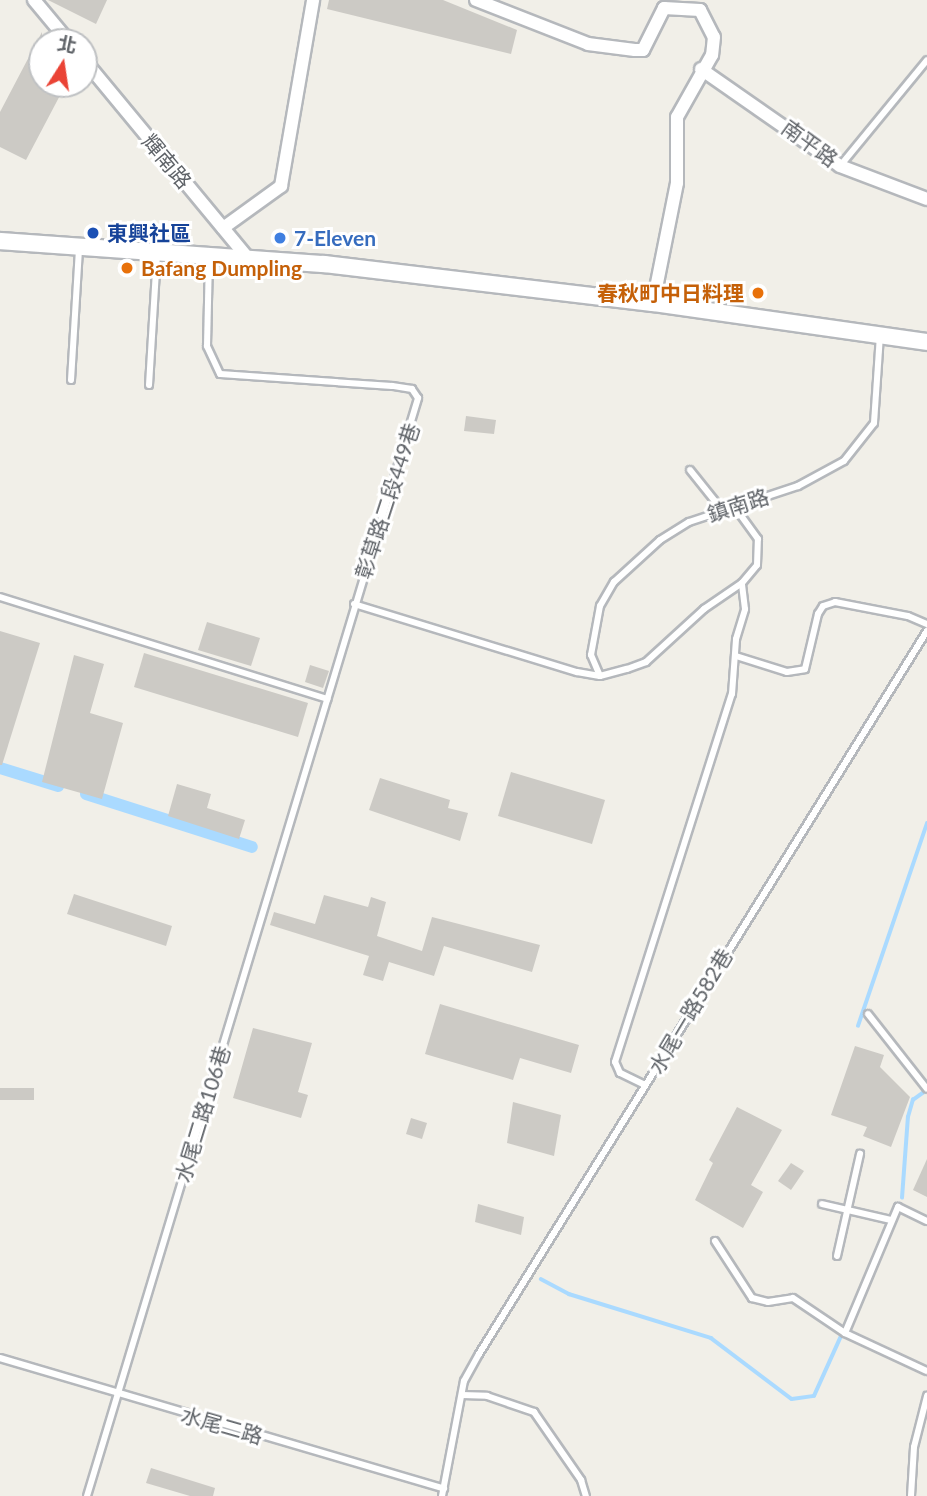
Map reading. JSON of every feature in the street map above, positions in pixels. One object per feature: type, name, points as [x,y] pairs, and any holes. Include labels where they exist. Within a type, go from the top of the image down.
[{"type":"street","points":[[34,0],[57,28]]},
{"type":"street","points":[[223,228],[281,186],[313,0]]},
{"type":"street","points":[[476,0],[588,44],[635,50],[643,50],[664,8],[698,5],[714,37],[712,55],[701,69],[677,117],[677,183],[653,303]]},
{"type":"street","name":"南平路","points":[[701,69],[840,166],[927,199]]},
{"type":"street","name":"輝南路","points":[[98,77],[250,261]]},
{"type":"street","points":[[0,242],[324,264],[653,303],[927,342]]},
{"type":"lane","points":[[840,166],[927,60]]},
{"type":"lane","points":[[71,380],[79,249]]},
{"type":"lane","points":[[149,385],[157,254]]},
{"type":"lane","name":"彰草路二段449巷","points":[[209,258],[207,346],[220,374],[392,386],[412,389],[418,398],[354,604],[288,834]]},
{"type":"lane","name":"鎮南路","points":[[600,676],[591,655],[595,624],[607,591],[660,540],[689,522],[798,486],[844,461],[874,423],[880,336]]},
{"type":"lane","points":[[690,470],[722,510]]},
{"type":"lane","points":[[354,604],[600,676],[646,662],[704,609],[742,583],[761,557],[758,540],[734,506]]},
{"type":"lane","points":[[645,1085],[620,1073],[615,1062],[732,694],[745,609],[742,583]]},
{"type":"lane","points":[[0,597],[328,699]]},
{"type":"lane","points":[[736,656],[787,672],[805,669],[818,614],[823,606],[835,602],[908,615],[927,624]]},
{"type":"lane","name":"水尾一路582巷","points":[[443,1493],[462,1395],[479,1354],[927,631]]},
{"type":"lane","name":"水尾二路106巷","points":[[87,1496],[288,834]]},
{"type":"lane","points":[[868,1014],[927,1089]]},
{"type":"lane","points":[[837,1256],[850,1208],[847,1202],[860,1154]]},
{"type":"lane","points":[[822,1204],[850,1208],[891,1220]]},
{"type":"lane","points":[[845,1332],[898,1207],[927,1221]]},
{"type":"lane","points":[[715,1241],[752,1297],[768,1302],[793,1298],[845,1332],[927,1371]]},
{"type":"lane","name":"水尾二路","points":[[0,1358],[443,1493]]},
{"type":"lane","points":[[462,1395],[487,1396],[534,1412],[581,1480],[586,1496]]},
{"type":"lane","points":[[911,1496],[914,1447],[927,1396]]},
{"type":"building","points":[[48,0],[107,0],[96,24]]},
{"type":"building","points":[[329,0],[443,0],[517,30],[511,54],[327,9]]},
{"type":"building","points":[[28,59],[28,98],[59,98],[26,160],[0,147],[0,112]]},
{"type":"building","points":[[466,416],[496,420],[494,434],[464,431]]},
{"type":"building","points":[[207,622],[260,638],[251,666],[198,650]]},
{"type":"building","points":[[0,631],[40,643],[2,765],[0,765]]},
{"type":"building","points":[[144,653],[308,703],[298,737],[134,687]]},
{"type":"building","points":[[74,655],[104,664],[90,713],[123,723],[102,799],[42,782]]},
{"type":"building","points":[[310,665],[329,671],[323,688],[305,682]]},
{"type":"building","points":[[511,772],[605,800],[592,844],[498,816]]},
{"type":"building","points":[[380,778],[450,800],[448,808],[468,813],[460,841],[369,810]]},
{"type":"building","points":[[177,784],[211,794],[207,808],[245,820],[239,839],[168,816]]},
{"type":"building","points":[[74,894],[172,926],[166,946],[67,914]]},
{"type":"building","points":[[324,895],[368,907],[371,897],[386,902],[377,936],[422,951],[432,917],[540,945],[532,972],[444,946],[434,976],[389,962],[383,981],[363,975],[369,956],[270,925],[274,912],[315,924]]},
{"type":"building","points":[[440,1004],[579,1045],[571,1073],[520,1058],[513,1080],[425,1054]]},
{"type":"building","points":[[253,1028],[312,1043],[298,1092],[308,1095],[301,1118],[233,1098]]},
{"type":"building","points":[[855,1046],[884,1055],[880,1067],[910,1097],[891,1147],[863,1136],[867,1127],[831,1115]]},
{"type":"building","points":[[0,1088],[34,1088],[34,1100],[0,1100]]},
{"type":"building","points":[[513,1102],[561,1115],[554,1156],[507,1143]]},
{"type":"building","points":[[737,1107],[782,1130],[751,1185],[763,1192],[743,1228],[695,1200],[713,1163],[709,1160]]},
{"type":"building","points":[[411,1118],[427,1123],[422,1139],[406,1134]]},
{"type":"building","points":[[927,1159],[927,1197],[913,1190]]},
{"type":"building","points":[[791,1163],[804,1171],[791,1190],[778,1181]]},
{"type":"building","points":[[478,1204],[524,1217],[521,1235],[475,1222]]},
{"type":"building","points":[[151,1468],[215,1488],[213,1496],[190,1496],[146,1483]]},
{"type":"waterway","points":[[0,768],[58,786]]},
{"type":"waterway","points":[[86,794],[252,847]]},
{"type":"waterway","points":[[858,1026],[927,823]]},
{"type":"waterway","points":[[902,1198],[908,1117],[913,1100],[927,1090]]},
{"type":"waterway","points":[[541,1279],[569,1294],[711,1338],[792,1399],[814,1396],[842,1334]]},
{"type":"place","name":"東興社區","points":[[93,233]]},
{"type":"place","name":"7-Eleven","points":[[280,238]]},
{"type":"place","name":"Bafang Dumpling","points":[[127,268]]},
{"type":"place","name":"春秋町中日料理","points":[[758,293]]}]
